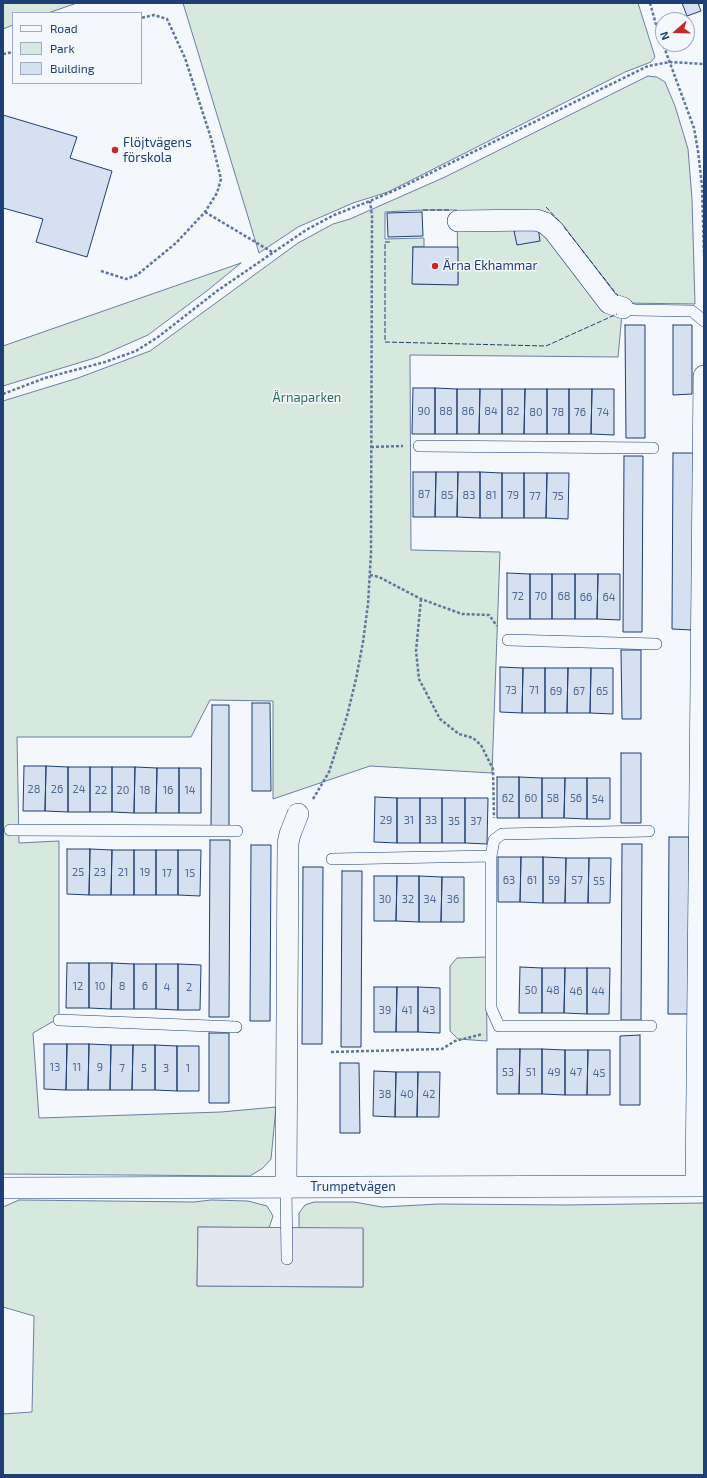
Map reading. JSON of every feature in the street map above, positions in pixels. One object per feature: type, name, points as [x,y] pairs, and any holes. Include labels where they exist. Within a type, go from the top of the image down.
[{"type":"street","points":[[458,220],[536,220],[545,223],[554,231],[609,303],[623,308]]},
{"type":"street","points":[[700,1186],[704,376]]},
{"type":"street","points":[[286,1187],[288,843],[298,814]]},
{"type":"street","name":"Trumpetvägen","points":[[3,1188],[700,1186]]},
{"type":"lane","points":[[623,308],[635,310],[692,311],[704,321]]},
{"type":"lane","points":[[419,446],[653,448]]},
{"type":"lane","points":[[508,640],[656,644]]},
{"type":"lane","points":[[10,830],[237,831]]},
{"type":"lane","points":[[649,831],[502,834],[494,840],[492,856],[491,1008],[499,1026],[652,1026]]},
{"type":"lane","points":[[332,859],[492,856]]},
{"type":"lane","points":[[59,1020],[236,1027]]},
{"type":"lane","points":[[286,1187],[287,1259]]},
{"type":"path","points":[[650,3],[657,28],[694,128],[702,186],[704,256]]},
{"type":"path","points":[[101,271],[126,279],[137,275],[176,243],[205,212],[217,194],[220,179],[211,138],[188,65],[167,19],[154,15],[142,18]]},
{"type":"path","points":[[3,394],[44,378],[105,362],[136,351],[158,337],[217,291],[272,252],[334,214],[400,188],[648,66],[670,62],[704,64]]},
{"type":"path","points":[[298,814],[312,800],[329,772],[347,716],[356,679],[368,604],[370,575],[371,447],[372,216],[370,201]]},
{"type":"path","points":[[205,212],[272,252]]},
{"type":"path","points":[[371,447],[419,446]]},
{"type":"path","points":[[370,575],[379,577],[421,599],[462,614],[490,616],[508,640]]},
{"type":"path","points":[[421,599],[416,651],[419,679],[440,719],[459,734],[473,738],[481,745],[493,769],[494,840]]},
{"type":"path","points":[[331,1052],[442,1049],[455,1041],[489,1032],[499,1026]]},
{"type":"green space","points":[[3,3],[77,3],[51,12],[12,12],[12,25],[3,29]]},
{"type":"green space","points":[[183,3],[638,3],[655,57],[651,62],[625,72],[388,192],[353,203],[298,227],[259,253]]},
{"type":"green space","name":"Ärnaparken","points":[[648,76],[657,77],[665,82],[675,106],[688,149],[692,199],[695,304],[623,303],[618,357],[410,355],[411,550],[500,552],[492,773],[370,766],[273,799],[273,701],[210,700],[191,737],[17,737],[19,843],[59,841],[59,1018],[33,1033],[39,1118],[221,1112],[276,1107],[271,1159],[263,1168],[250,1176],[3,1174],[3,401],[78,378],[150,351],[298,243],[333,224],[350,219],[445,177]],"holes":[[[457,210],[458,284],[413,284],[413,247],[424,247],[424,238],[385,239],[385,212]]]},
{"type":"green space","points":[[241,263],[148,335],[98,357],[3,386],[3,346]]},
{"type":"green space","points":[[486,957],[487,1041],[458,1039],[450,1031],[450,966],[457,958]]},
{"type":"green space","points":[[19,1200],[194,1202],[211,1200],[248,1201],[267,1206],[273,1216],[269,1228],[198,1227],[197,1286],[363,1287],[363,1229],[299,1228],[299,1213],[305,1205],[314,1202],[354,1202],[382,1207],[439,1204],[566,1205],[704,1203],[704,1475],[3,1475],[3,1414],[32,1412],[34,1316],[3,1307],[3,1207]]},
{"type":"shaded area","points":[[198,1227],[363,1228],[363,1287],[197,1286]]},
{"type":"building","points":[[682,3],[698,3],[701,11],[695,13],[685,12]]},
{"type":"building","points":[[3,115],[77,137],[70,158],[112,171],[87,257],[36,242],[43,219],[3,208]]},
{"type":"building","points":[[422,212],[423,236],[388,237],[387,213]]},
{"type":"building","points":[[538,227],[540,241],[517,245],[514,231]]},
{"type":"building","name":"Ärna Ekhammar","points":[[413,247],[458,247],[458,285],[412,284]]},
{"type":"building","points":[[625,325],[645,325],[645,438],[626,438]]},
{"type":"building","points":[[673,325],[692,325],[692,394],[673,395]]},
{"type":"building","points":[[413,388],[435,388],[435,434],[412,434]]},
{"type":"building","points":[[435,388],[457,389],[457,434],[435,434]]},
{"type":"building","points":[[457,389],[480,389],[479,434],[457,434]]},
{"type":"building","points":[[480,389],[502,389],[502,434],[479,434]]},
{"type":"building","points":[[502,389],[525,389],[524,434],[502,434]]},
{"type":"building","points":[[525,389],[547,389],[547,434],[524,434]]},
{"type":"building","points":[[547,389],[569,389],[569,434],[547,434]]},
{"type":"building","points":[[569,389],[592,389],[591,434],[569,434]]},
{"type":"building","points":[[592,389],[614,389],[614,435],[591,434]]},
{"type":"building","points":[[673,453],[693,453],[692,630],[672,629]]},
{"type":"building","points":[[624,456],[643,456],[642,632],[623,632]]},
{"type":"building","points":[[413,472],[436,472],[435,517],[413,517]]},
{"type":"building","points":[[436,472],[458,472],[457,517],[435,517]]},
{"type":"building","points":[[458,472],[480,472],[480,518],[457,517]]},
{"type":"building","points":[[480,472],[502,473],[502,518],[480,518]]},
{"type":"building","points":[[502,473],[524,473],[524,518],[502,518]]},
{"type":"building","points":[[524,473],[547,473],[546,518],[524,518]]},
{"type":"building","points":[[547,473],[569,473],[568,519],[546,518]]},
{"type":"building","points":[[507,573],[530,574],[530,619],[507,619]]},
{"type":"building","points":[[530,574],[552,574],[552,619],[530,619]]},
{"type":"building","points":[[552,574],[575,574],[575,619],[552,619]]},
{"type":"building","points":[[575,574],[598,574],[597,619],[575,619]]},
{"type":"building","points":[[598,574],[620,574],[620,620],[597,619]]},
{"type":"building","points":[[621,650],[641,650],[641,719],[622,719]]},
{"type":"building","points":[[500,667],[523,668],[522,713],[500,712]]},
{"type":"building","points":[[523,668],[545,668],[545,713],[522,713]]},
{"type":"building","points":[[545,668],[568,668],[567,713],[545,713]]},
{"type":"building","points":[[568,668],[591,668],[590,713],[567,713]]},
{"type":"building","points":[[591,668],[613,668],[613,714],[590,713]]},
{"type":"building","points":[[252,703],[270,703],[271,791],[252,791]]},
{"type":"building","points":[[212,705],[229,705],[229,826],[211,826]]},
{"type":"building","points":[[621,753],[641,753],[641,823],[621,823]]},
{"type":"building","points":[[24,766],[46,766],[45,811],[23,811]]},
{"type":"building","points":[[46,766],[68,767],[68,812],[45,811]]},
{"type":"building","points":[[68,767],[90,767],[90,812],[68,812]]},
{"type":"building","points":[[90,767],[112,767],[112,812],[90,812]]},
{"type":"building","points":[[112,767],[135,767],[134,813],[112,812]]},
{"type":"building","points":[[135,767],[157,768],[156,813],[134,813]]},
{"type":"building","points":[[157,768],[179,768],[179,813],[156,813]]},
{"type":"building","points":[[179,768],[201,768],[201,813],[179,813]]},
{"type":"building","points":[[497,777],[519,777],[519,818],[497,818]]},
{"type":"building","points":[[519,777],[542,778],[542,818],[519,818]]},
{"type":"building","points":[[542,778],[565,778],[564,818],[542,818]]},
{"type":"building","points":[[565,778],[587,778],[587,819],[564,818]]},
{"type":"building","points":[[587,778],[610,778],[610,819],[587,819]]},
{"type":"building","points":[[375,797],[397,798],[397,843],[374,842]]},
{"type":"building","points":[[397,798],[420,798],[420,843],[397,843]]},
{"type":"building","points":[[420,798],[442,798],[442,843],[420,843]]},
{"type":"building","points":[[442,798],[465,798],[465,843],[442,843]]},
{"type":"building","points":[[465,798],[488,798],[487,844],[465,843]]},
{"type":"building","points":[[669,837],[689,837],[688,1014],[668,1014]]},
{"type":"building","points":[[210,840],[230,840],[229,1017],[209,1017]]},
{"type":"building","points":[[622,844],[642,844],[641,1020],[621,1020]]},
{"type":"building","points":[[251,845],[271,845],[270,1021],[250,1021]]},
{"type":"building","points":[[67,849],[90,849],[89,895],[67,894]]},
{"type":"building","points":[[90,849],[112,850],[111,895],[89,895]]},
{"type":"building","points":[[112,850],[134,850],[134,895],[111,895]]},
{"type":"building","points":[[134,850],[156,850],[156,895],[134,895]]},
{"type":"building","points":[[156,850],[178,850],[178,895],[156,895]]},
{"type":"building","points":[[178,850],[201,850],[200,896],[178,895]]},
{"type":"building","points":[[498,857],[521,857],[520,902],[498,902]]},
{"type":"building","points":[[521,857],[543,857],[543,903],[520,902]]},
{"type":"building","points":[[543,857],[566,858],[565,903],[543,903]]},
{"type":"building","points":[[566,858],[589,858],[588,903],[565,903]]},
{"type":"building","points":[[589,858],[611,858],[610,903],[588,903]]},
{"type":"building","points":[[303,867],[323,867],[322,1044],[302,1044]]},
{"type":"building","points":[[342,871],[362,871],[361,1047],[341,1047]]},
{"type":"building","points":[[374,876],[397,876],[396,921],[374,921]]},
{"type":"building","points":[[397,876],[419,876],[419,922],[396,921]]},
{"type":"building","points":[[419,876],[442,877],[441,922],[419,922]]},
{"type":"building","points":[[442,877],[464,877],[464,922],[441,922]]},
{"type":"building","points":[[67,963],[89,963],[89,1008],[66,1008]]},
{"type":"building","points":[[89,963],[112,963],[111,1009],[89,1008]]},
{"type":"building","points":[[112,963],[134,964],[134,1009],[111,1009]]},
{"type":"building","points":[[134,964],[156,964],[156,1009],[134,1009]]},
{"type":"building","points":[[156,964],[178,964],[178,1010],[156,1009]]},
{"type":"building","points":[[178,964],[201,965],[200,1010],[178,1010]]},
{"type":"building","points":[[520,967],[542,968],[542,1013],[519,1013]]},
{"type":"building","points":[[542,968],[565,968],[564,1013],[542,1013]]},
{"type":"building","points":[[565,968],[587,968],[587,1014],[564,1013]]},
{"type":"building","points":[[587,968],[610,968],[609,1014],[587,1014]]},
{"type":"building","points":[[374,987],[397,987],[396,1032],[374,1032]]},
{"type":"building","points":[[397,987],[418,987],[418,1032],[396,1032]]},
{"type":"building","points":[[418,987],[440,988],[440,1033],[418,1032]]},
{"type":"building","points":[[209,1033],[229,1033],[229,1103],[209,1103]]},
{"type":"building","points":[[640,1035],[640,1105],[620,1105],[620,1036]]},
{"type":"building","points":[[44,1044],[67,1044],[66,1090],[44,1089]]},
{"type":"building","points":[[67,1044],[89,1044],[88,1090],[66,1090]]},
{"type":"building","points":[[89,1044],[111,1045],[110,1090],[88,1090]]},
{"type":"building","points":[[111,1045],[133,1045],[132,1090],[110,1090]]},
{"type":"building","points":[[133,1045],[155,1045],[155,1090],[132,1090]]},
{"type":"building","points":[[155,1045],[177,1046],[177,1091],[155,1090]]},
{"type":"building","points":[[177,1046],[199,1046],[199,1091],[177,1091]]},
{"type":"building","points":[[497,1049],[520,1049],[519,1094],[497,1094]]},
{"type":"building","points":[[520,1049],[542,1049],[542,1094],[519,1094]]},
{"type":"building","points":[[542,1049],[565,1050],[565,1095],[542,1094]]},
{"type":"building","points":[[565,1050],[588,1050],[587,1095],[565,1095]]},
{"type":"building","points":[[588,1050],[610,1050],[610,1095],[587,1095]]},
{"type":"building","points":[[340,1063],[359,1063],[360,1133],[340,1133]]},
{"type":"building","points":[[374,1071],[396,1072],[395,1117],[373,1116]]},
{"type":"building","points":[[396,1072],[418,1072],[417,1117],[395,1117]]},
{"type":"building","points":[[418,1072],[440,1072],[439,1117],[417,1117]]},
{"type":"fence","points":[[546,207],[560,222]]},
{"type":"fence","points":[[423,210],[449,210]]},
{"type":"fence","points":[[564,227],[618,296]]},
{"type":"fence","points":[[390,242],[385,242],[385,342],[546,346],[617,314]]},
{"type":"place","name":"Flöjtvägens förskola","points":[[115,150]]},
{"type":"place","name":"Ärna Ekhammar","points":[[435,266]]}]
